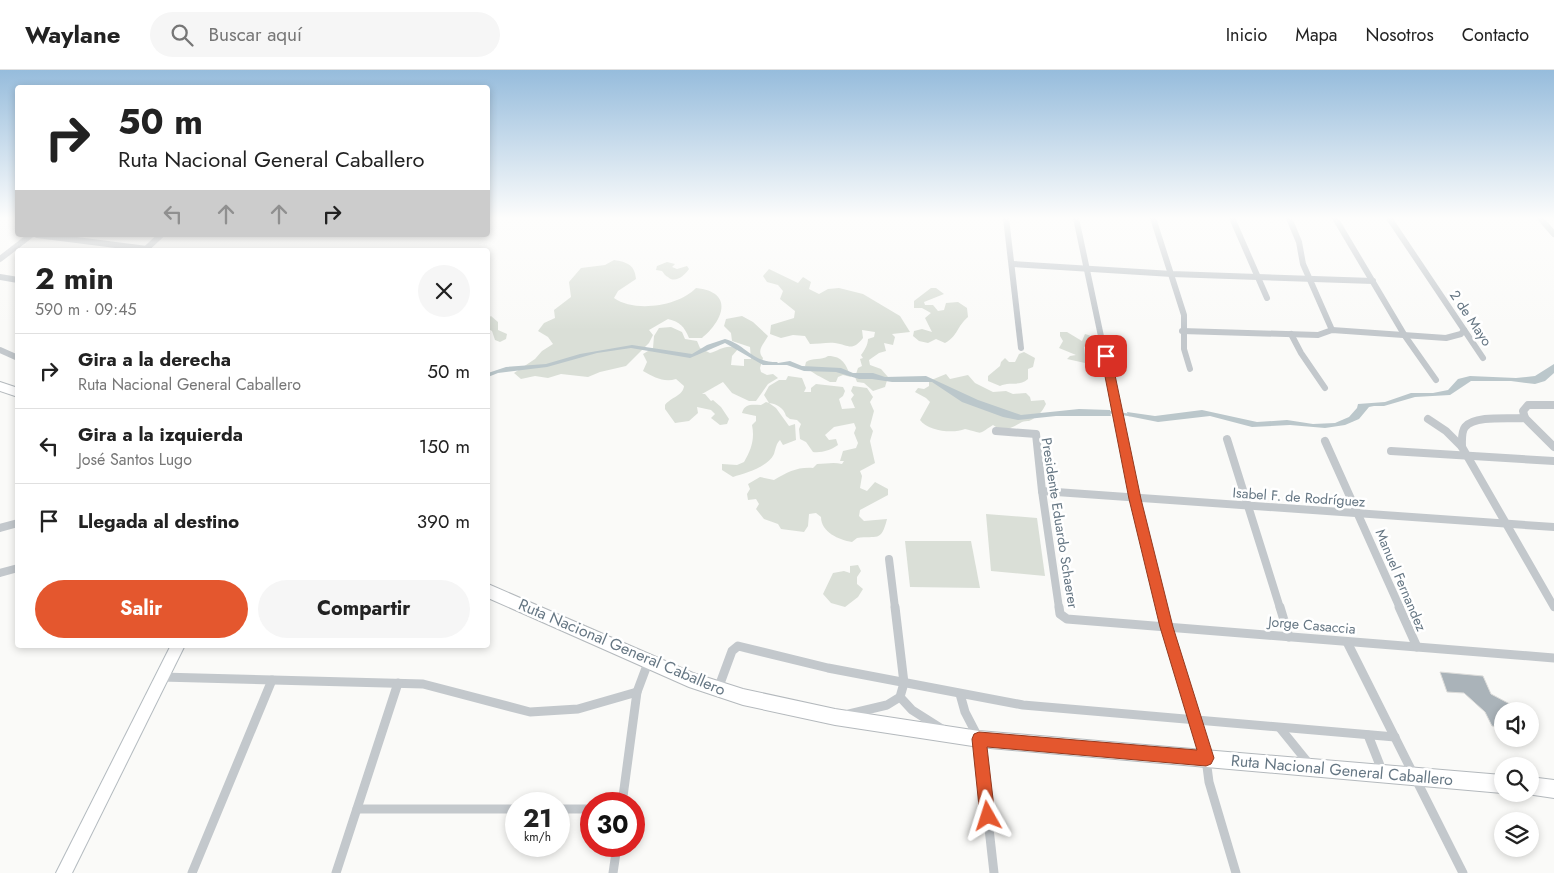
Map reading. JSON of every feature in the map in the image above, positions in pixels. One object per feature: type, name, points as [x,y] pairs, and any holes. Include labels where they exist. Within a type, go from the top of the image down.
[{"type":"highway","points":[[0,386],[15,392]]},
{"type":"highway","name":"Ruta Nacional General Caballero","points":[[490,592],[689,679],[742,697],[835,718],[979,739],[1494,783]]},
{"type":"highway","points":[[1539,787],[1554,789]]},
{"type":"street","points":[[1012,255],[1021,348]]},
{"type":"street","points":[[1085,255],[1135,499],[1166,627],[1206,758],[1209,782],[1236,873]]},
{"type":"street","points":[[1166,255],[1184,315],[1182,331],[1184,349],[1190,369]]},
{"type":"street","points":[[1248,255],[1267,298]]},
{"type":"street","points":[[1301,255],[1302,264],[1332,330]]},
{"type":"street","points":[[1357,255],[1405,336],[1436,380]]},
{"type":"street","name":"2 de Mayo","points":[[1414,255],[1483,358]]},
{"type":"street","points":[[1013,264],[1172,274],[1372,281]]},
{"type":"street","points":[[0,277],[15,280]]},
{"type":"street","points":[[1182,331],[1318,335],[1332,330],[1446,338],[1462,334],[1464,330]]},
{"type":"street","points":[[1291,334],[1301,353],[1325,388]]},
{"type":"street","points":[[0,350],[15,357]]},
{"type":"street","points":[[1554,405],[1528,405],[1523,411],[1524,418],[1554,447]]},
{"type":"street","points":[[1463,450],[1464,428],[1470,423],[1490,419],[1524,418]]},
{"type":"street","points":[[1428,419],[1446,431],[1463,450],[1554,607]]},
{"type":"street","name":"Presidente Eduardo Schaerer","points":[[996,431],[1036,434],[1042,491],[1060,614],[1067,619]]},
{"type":"street","points":[[1227,439],[1289,637]]},
{"type":"street","name":"Manuel Fernandez","points":[[1326,440],[1417,648]]},
{"type":"street","points":[[1391,451],[1463,450],[1554,461]]},
{"type":"street","name":"Isabel F. de Rodríguez","points":[[1042,491],[1554,527]]},
{"type":"street","points":[[0,528],[15,524]]},
{"type":"street","points":[[835,718],[872,710],[887,705],[900,697],[904,683],[889,559]]},
{"type":"street","points":[[0,574],[15,569]]},
{"type":"street","name":"Jorge Casaccia","points":[[1067,619],[1554,658]]},
{"type":"street","points":[[1347,642],[1463,873]]},
{"type":"street","points":[[718,689],[732,651],[738,646],[828,668],[1023,705],[1394,737]]},
{"type":"street","points":[[64,873],[176,648]]},
{"type":"street","points":[[624,792],[637,692],[649,660]]},
{"type":"street","points":[[161,677],[422,684],[530,712],[578,709],[637,692]]},
{"type":"street","points":[[192,873],[272,680]]},
{"type":"street","points":[[336,873],[398,683]]},
{"type":"street","points":[[960,694],[965,712],[979,739],[994,873]]},
{"type":"street","points":[[900,697],[912,710],[955,736]]},
{"type":"street","points":[[1280,728],[1312,768]]},
{"type":"street","points":[[1368,735],[1383,774]]},
{"type":"street","points":[[357,809],[505,809]]},
{"type":"street","points":[[613,873],[615,857]]},
{"type":"shaded area","points":[[614,260],[630,265],[635,274],[636,279],[618,291],[614,298],[623,303],[645,306],[668,303],[679,299],[696,288],[716,295],[721,301],[720,316],[702,338],[689,338],[681,325],[668,319],[649,330],[653,335],[649,343],[626,366],[588,377],[561,374],[548,378],[535,376],[521,379],[514,373],[553,344],[548,337],[538,331],[544,323],[555,318],[554,310],[571,297],[569,282],[581,268],[605,265]]},
{"type":"shaded area","points":[[667,262],[675,264],[672,267],[677,269],[687,266],[689,269],[680,278],[674,280],[666,276],[662,271],[656,270],[657,266]]},
{"type":"shaded area","points":[[769,269],[798,283],[803,277],[811,282],[809,289],[819,294],[828,289],[839,288],[863,294],[900,316],[910,332],[892,334],[895,337],[893,345],[884,343],[886,351],[879,353],[869,360],[870,365],[881,369],[888,377],[885,387],[873,391],[864,383],[857,382],[855,377],[858,368],[862,366],[860,359],[863,358],[861,355],[867,346],[868,339],[874,337],[875,332],[862,330],[863,338],[853,346],[832,343],[810,344],[805,336],[793,335],[781,338],[770,334],[771,325],[794,318],[795,311],[780,299],[783,291],[778,285],[767,282],[763,276]]},
{"type":"shaded area","points":[[931,288],[936,288],[944,294],[924,302],[925,305],[933,305],[938,311],[944,310],[946,303],[958,302],[967,308],[968,317],[953,337],[945,343],[936,339],[928,343],[919,341],[913,336],[914,331],[922,329],[932,332],[925,318],[931,313],[922,308],[914,308],[914,301]]},
{"type":"shaded area","points":[[742,316],[753,322],[768,336],[760,350],[763,358],[760,368],[761,372],[767,375],[773,374],[778,378],[768,384],[756,401],[749,401],[732,393],[723,382],[702,394],[705,394],[711,401],[713,400],[721,407],[729,419],[727,424],[720,425],[711,418],[715,414],[711,410],[697,407],[698,413],[689,421],[675,423],[665,409],[665,405],[681,392],[684,386],[676,379],[663,380],[643,371],[647,362],[643,354],[653,348],[654,336],[659,328],[671,327],[682,332],[685,339],[697,341],[700,348],[710,353],[727,347],[734,347],[738,349],[732,356],[731,365],[744,366],[744,359],[751,359],[750,347],[732,341],[731,333],[724,326],[726,319]]},
{"type":"shaded area","points":[[490,317],[498,322],[498,330],[507,334],[506,339],[500,342],[495,340],[490,330]]},
{"type":"shaded area","points":[[1060,332],[1067,332],[1082,341],[1085,334],[1092,336],[1099,342],[1103,351],[1099,354],[1092,353],[1088,345],[1084,347],[1085,355],[1088,359],[1085,363],[1067,359],[1070,356],[1076,355],[1059,348],[1063,341]]},
{"type":"shaded area","points":[[725,339],[733,342],[755,357],[778,363],[790,361],[802,366],[841,368],[853,373],[873,373],[885,377],[926,376],[978,400],[1021,415],[1079,409],[1110,410],[1111,416],[1056,416],[1018,420],[1003,417],[962,402],[932,382],[892,382],[859,379],[836,372],[804,371],[787,365],[763,365],[725,343],[690,358],[631,348],[597,353],[547,367],[498,373],[490,376],[490,372],[506,367],[546,364],[580,354],[632,345],[692,354],[707,345]]},
{"type":"shaded area","points":[[1024,352],[1035,358],[1033,367],[1028,369],[1028,379],[1021,383],[1000,386],[988,381],[988,376],[1000,366],[1005,358],[1009,362],[1015,362],[1019,354]]},
{"type":"shaded area","points":[[828,356],[841,359],[851,377],[843,375],[838,377],[836,382],[830,382],[805,366],[806,362]]},
{"type":"shaded area","points":[[1554,364],[1554,373],[1545,381],[1535,384],[1511,381],[1471,381],[1450,395],[1415,397],[1384,406],[1369,407],[1359,419],[1345,425],[1325,428],[1290,425],[1252,427],[1210,416],[1158,422],[1128,416],[1127,412],[1155,416],[1202,410],[1257,422],[1287,420],[1313,424],[1335,423],[1349,417],[1358,404],[1385,402],[1411,393],[1433,393],[1448,390],[1458,379],[1470,376],[1516,378],[1535,376]]},
{"type":"shaded area","points":[[946,374],[950,379],[968,375],[975,383],[993,392],[1026,393],[1031,401],[1044,400],[1046,404],[1035,418],[1008,429],[1001,429],[993,425],[980,433],[965,429],[948,431],[935,429],[920,420],[930,402],[915,392],[918,388],[924,389],[929,386],[929,381]]},
{"type":"shaded area","points":[[788,376],[802,378],[806,388],[804,392],[811,392],[811,388],[816,384],[843,387],[845,391],[839,399],[842,409],[855,408],[851,399],[854,395],[851,391],[853,386],[867,388],[873,397],[870,402],[874,411],[870,426],[873,431],[870,441],[875,463],[860,471],[862,476],[860,488],[867,491],[875,482],[888,489],[888,495],[860,510],[859,516],[864,521],[887,519],[883,532],[880,535],[857,538],[852,542],[842,539],[827,531],[821,517],[816,513],[809,514],[808,526],[804,532],[781,529],[778,524],[764,519],[756,509],[759,504],[756,499],[748,500],[747,494],[750,489],[748,484],[760,477],[774,480],[802,468],[813,468],[817,464],[842,464],[844,461],[840,461],[843,451],[856,448],[858,443],[854,433],[856,428],[854,423],[834,427],[825,435],[829,440],[836,439],[838,445],[826,451],[813,452],[806,442],[800,439],[799,429],[801,424],[797,420],[786,416],[780,407],[769,403],[764,395],[769,386],[779,380],[786,380]]},
{"type":"shaded area","points":[[769,403],[776,408],[789,426],[795,424],[796,440],[783,445],[780,440],[774,454],[767,463],[733,477],[722,470],[722,464],[737,465],[744,462],[752,444],[752,425],[756,421],[756,416],[742,413],[743,410],[749,405]]},
{"type":"shaded area","points":[[986,514],[1037,518],[1045,576],[991,571]]},
{"type":"shaded area","points":[[905,541],[971,541],[980,588],[910,587]]},
{"type":"shaded area","points":[[858,565],[861,571],[857,577],[857,584],[863,589],[858,597],[845,607],[831,603],[823,594],[833,573],[844,571],[850,573],[850,566]]},
{"type":"building","points":[[1440,672],[1483,676],[1491,694],[1506,702],[1494,702],[1494,726],[1492,726],[1485,712],[1464,693],[1447,692]]},
{"type":"waterway","points":[[1108,412],[1130,415]]},
{"type":"route","points":[[988,816],[979,739],[1206,758],[1166,627],[1135,499],[1106,356]]}]
